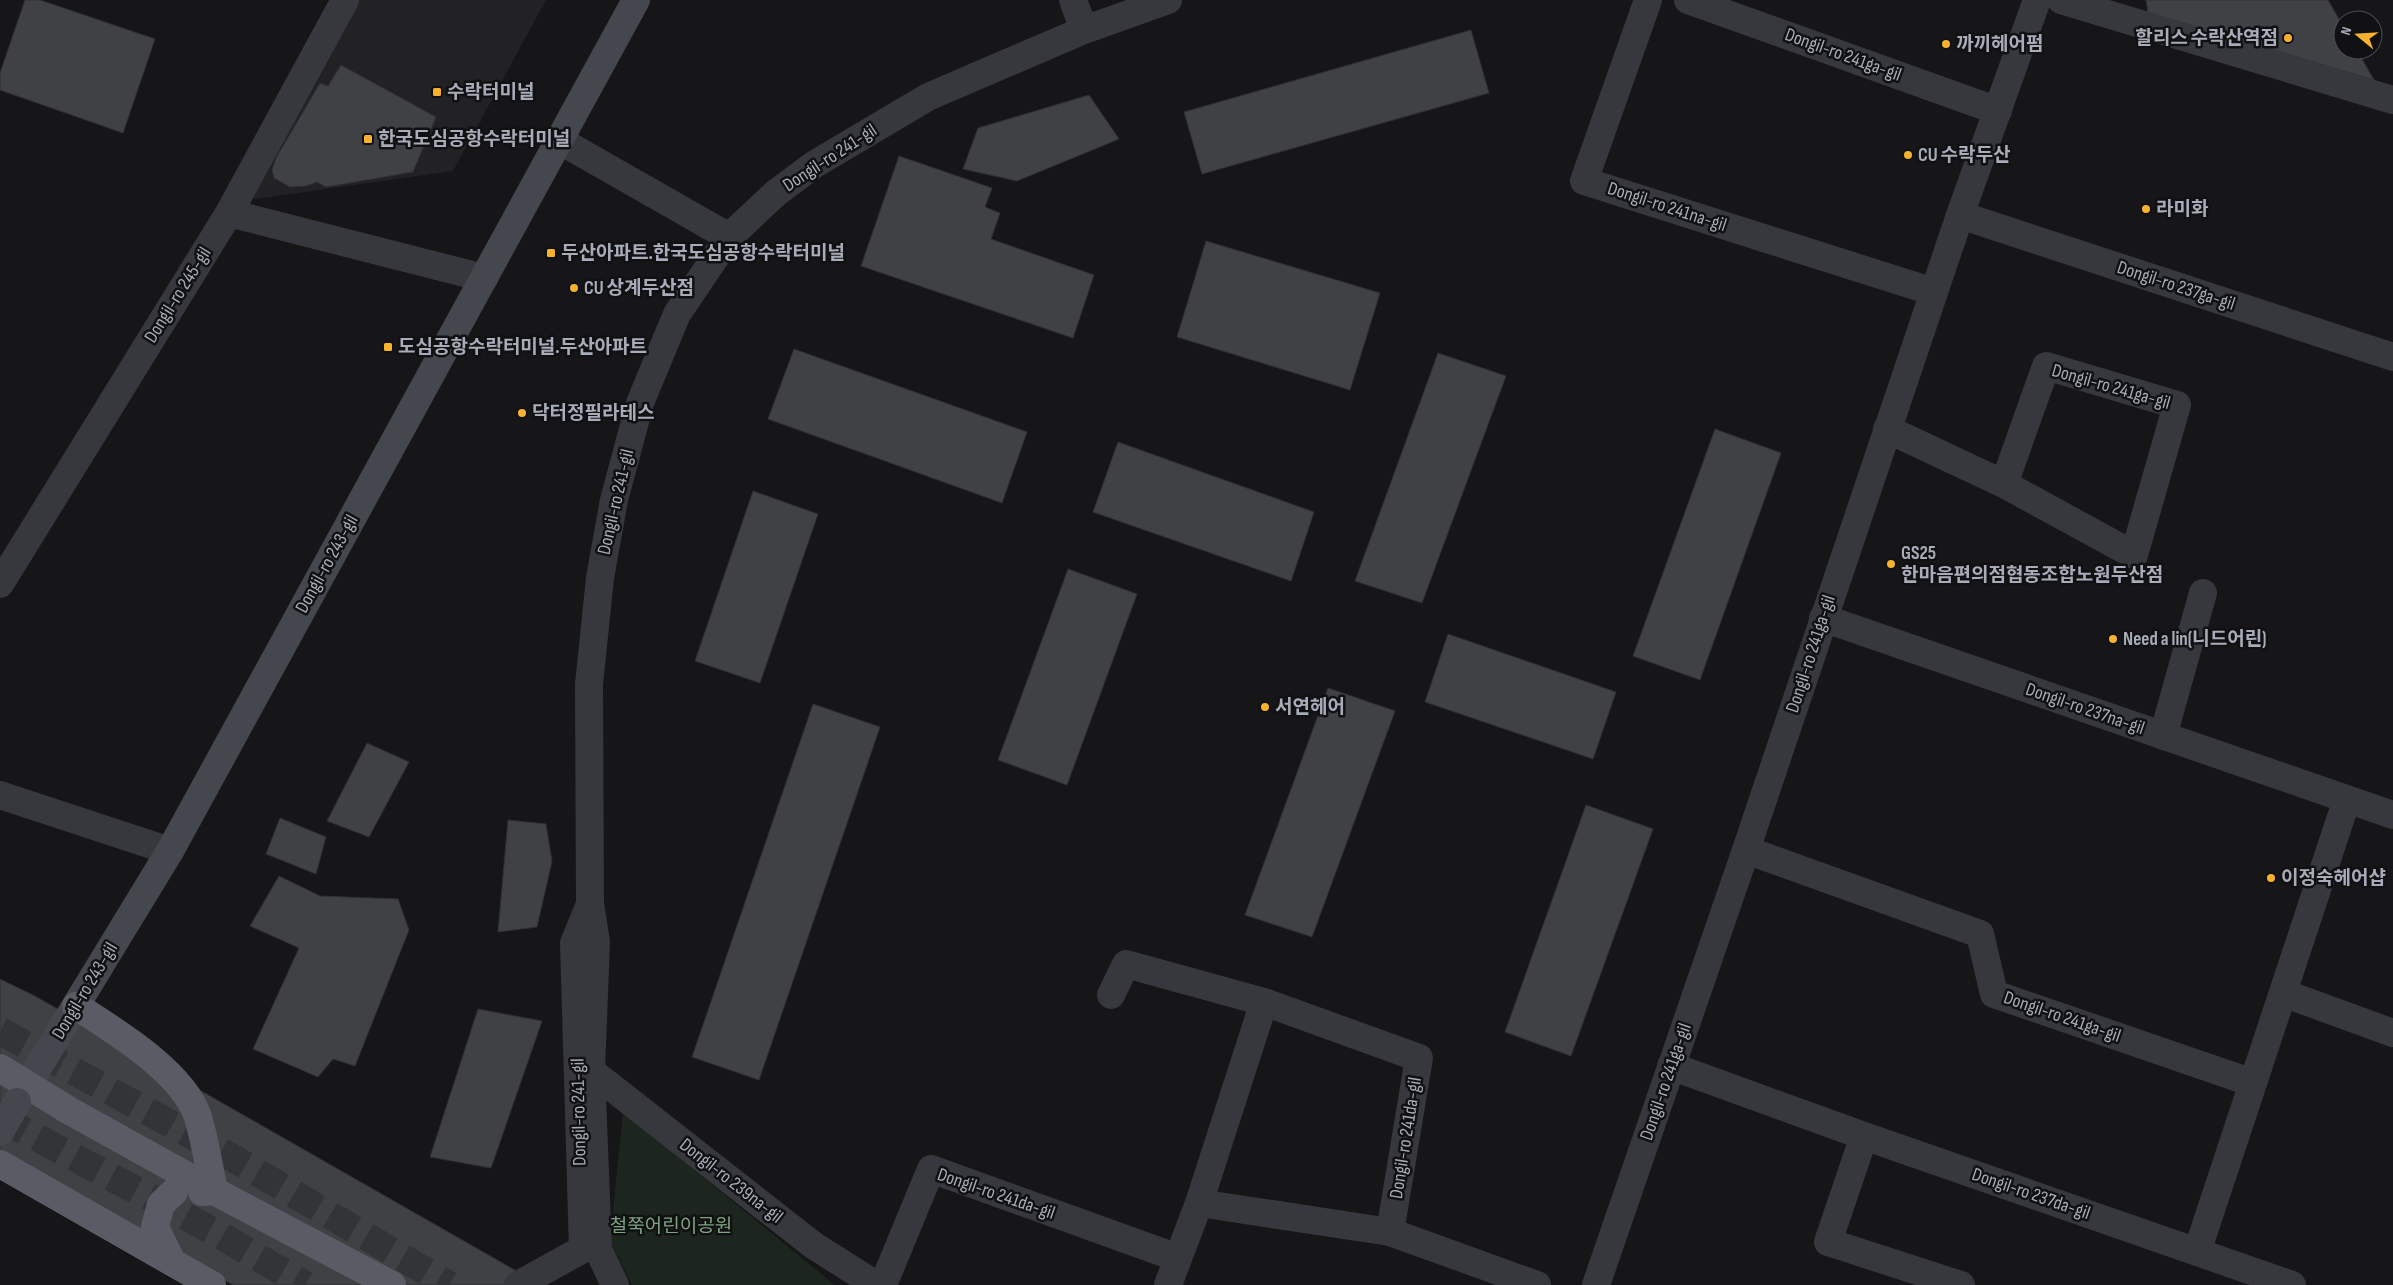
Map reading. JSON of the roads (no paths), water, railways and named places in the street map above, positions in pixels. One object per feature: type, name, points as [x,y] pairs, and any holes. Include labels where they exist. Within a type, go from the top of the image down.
[{"type":"highway","points":[[76,1006],[118,1033],[178,1082],[197,1116],[214,1191]]},
{"type":"highway","points":[[0,1068],[22,1093],[68,1110],[214,1191],[392,1285]]},
{"type":"highway","points":[[0,1164],[212,1285]]},
{"type":"highway","points":[[172,1262],[155,1227],[161,1204],[174,1192],[214,1191]]},
{"type":"main road","name":"Dongil-ro 243-gil","points":[[0,1132],[170,851],[636,0]]},
{"type":"street","name":"Dongil-ro 245-gil","points":[[0,584],[229,213],[346,0]]},
{"type":"street","points":[[1073,0],[1084,30]]},
{"type":"street","name":"Dongil-ro 241-gil","points":[[615,1285],[598,1248],[591,1071],[596,942],[590,904],[589,684],[600,578],[614,500],[640,403],[677,314],[729,237],[776,193],[815,164],[928,97],[1084,30],[1168,0]]},
{"type":"street","name":"Dongil-ro 241na-gil","points":[[1648,0],[1584,181],[1934,292]]},
{"type":"street","name":"Dongil-ro 241ga-gil","points":[[1688,0],[1998,111]]},
{"type":"street","name":"Dongil-ro 241ga-gil","points":[[1596,1285],[1746,850],[1960,215],[2037,0]]},
{"type":"street","points":[[2061,0],[2393,100]]},
{"type":"street","points":[[559,140],[729,237]]},
{"type":"street","points":[[229,213],[484,278]]},
{"type":"street","name":"Dongil-ro 237ga-gil","points":[[1960,215],[2393,357]]},
{"type":"street","name":"Dongil-ro 241ga-gil","points":[[1887,429],[2004,484],[2134,554],[2177,405],[2046,366],[2004,484]]},
{"type":"street","points":[[2163,736],[2203,593]]},
{"type":"street","name":"Dongil-ro 237na-gil","points":[[1823,618],[2393,815]]},
{"type":"street","points":[[0,795],[170,851]]},
{"type":"street","points":[[2197,1252],[2347,799]]},
{"type":"street","name":"Dongil-ro 241ga-gil","points":[[1746,850],[1980,934],[1994,994],[2253,1082]]},
{"type":"street","name":"Dongil-ro 241-gil","points":[[518,1285],[583,1249],[574,943],[590,904]]},
{"type":"street","name":"Dongil-ro 241da-gil","points":[[1111,996],[1126,964],[1264,1002],[1419,1058],[1390,1232]]},
{"type":"street","points":[[2283,993],[2393,1033]]},
{"type":"street","points":[[1168,1285],[1199,1203],[1264,1002]]},
{"type":"street","name":"Dongil-ro 237da-gil","points":[[1671,1066],[1864,1136],[2292,1285]]},
{"type":"street","name":"Dongil-ro 239na-gil","points":[[591,1071],[813,1245],[876,1285]]},
{"type":"street","points":[[1864,1136],[1828,1242],[1961,1285]]},
{"type":"street","name":"Dongil-ro 241da-gil","points":[[883,1285],[931,1169],[1178,1258]]},
{"type":"street","points":[[1199,1203],[1390,1232],[1537,1285]]},
{"type":"tunnel","points":[[0,1031],[226,1154],[449,1285]]},
{"type":"tunnel","points":[[0,1118],[213,1231],[305,1285]]},
{"type":"place","name":"할리스 수락산역점","points":[[2288,38]]},
{"type":"place","name":"까끼헤어펌","points":[[1946,44]]},
{"type":"place","name":"수락터미널","points":[[437,92]]},
{"type":"place","name":"한국도심공항수락터미널","points":[[368,139]]},
{"type":"place","name":"CU 수락두산","points":[[1908,155]]},
{"type":"place","name":"라미화","points":[[2146,209]]},
{"type":"place","name":"두산아파트.한국도심공항수락터미널","points":[[551,253]]},
{"type":"place","name":"CU 상계두산점","points":[[574,288]]},
{"type":"place","name":"도심공항수락터미널.두산아파트","points":[[388,347]]},
{"type":"place","name":"닥터정필라테스","points":[[522,413]]},
{"type":"place","name":"GS25 한마음편의점협동조합노원두산점","points":[[1891,564]]},
{"type":"place","name":"Need a lin(니드어린)","points":[[2113,639]]},
{"type":"place","name":"서연헤어","points":[[1265,707]]},
{"type":"place","name":"이정숙헤어샵","points":[[2271,878]]},
{"type":"park label","name":"철쭉어린이공원","points":[[671,1226]]}]
